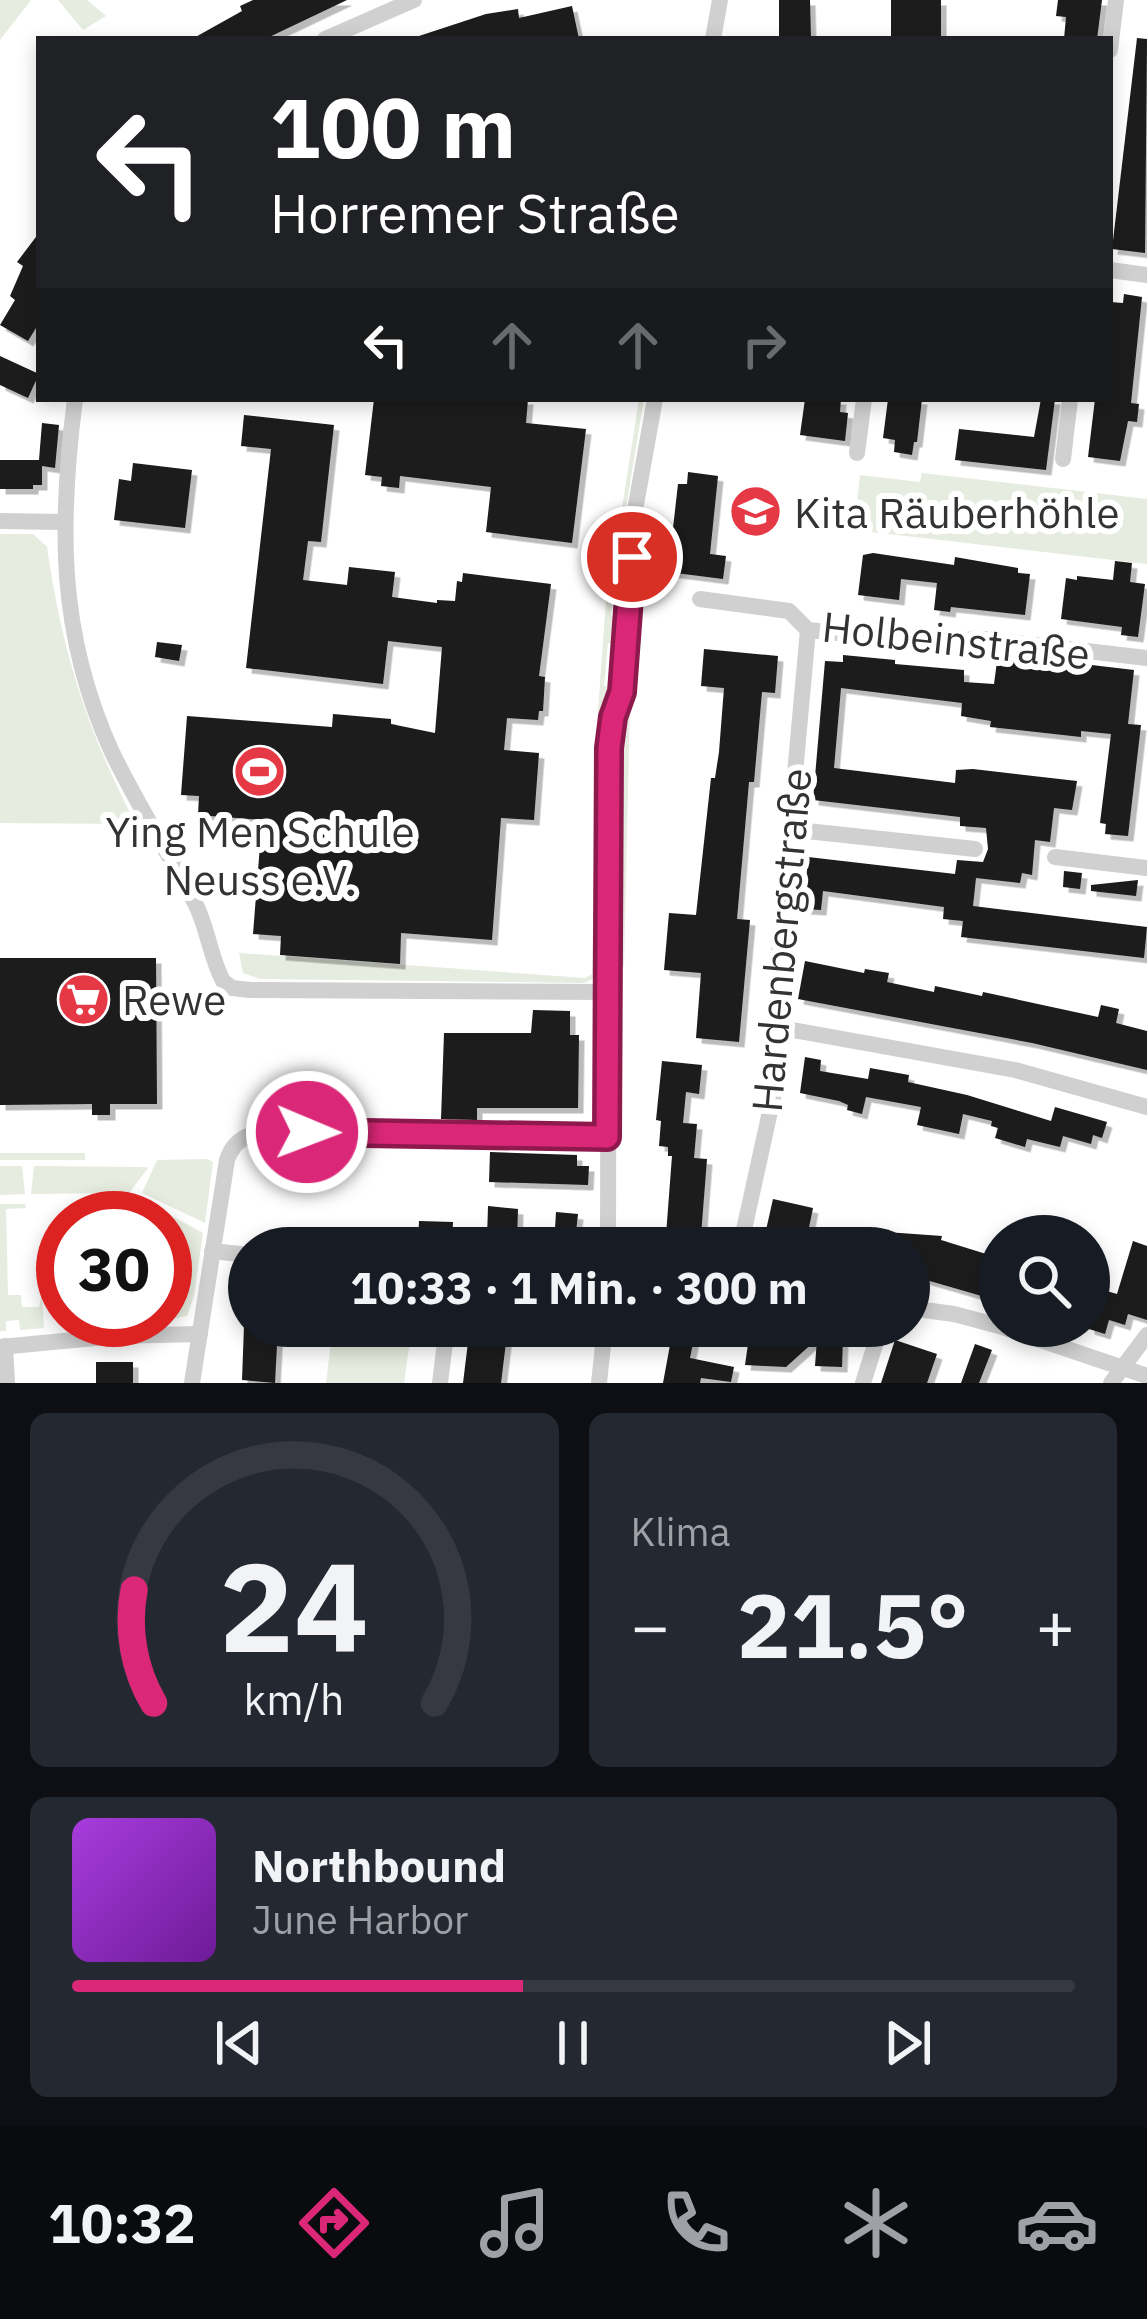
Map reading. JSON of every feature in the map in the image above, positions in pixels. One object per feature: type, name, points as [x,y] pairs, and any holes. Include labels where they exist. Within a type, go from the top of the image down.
[{"type":"street","points":[[332,36],[414,0]]},
{"type":"street","points":[[714,36],[720,0]]},
{"type":"street","points":[[1112,36],[1116,0]]},
{"type":"street","points":[[1113,270],[1147,275]]},
{"type":"street","points":[[75,402],[63,522],[69,611],[102,728],[200,912],[227,985],[250,990],[607,992]]},
{"type":"street","points":[[608,1227],[609,748],[622,692],[632,527],[654,402]]},
{"type":"street","points":[[857,453],[864,402]]},
{"type":"street","points":[[1063,458],[1070,402]]},
{"type":"street","points":[[0,521],[63,522]]},
{"type":"street","name":"Holbeinstraße","points":[[700,599],[789,611],[808,630],[947,644],[976,638],[1147,658]]},
{"type":"street","name":"Hardenbergstraße","points":[[745,1227],[778,1075],[775,994],[808,630]]},
{"type":"street","points":[[788,829],[975,849]]},
{"type":"street","points":[[1055,857],[1147,868]]},
{"type":"street","points":[[776,1027],[1015,1070],[1147,1107]]},
{"type":"street","points":[[192,1383],[227,1160],[236,1143],[263,1132],[607,1137]]},
{"type":"street","points":[[212,1251],[228,1253]]},
{"type":"street","points":[[930,1311],[978,1320]]},
{"type":"street","points":[[7,1383],[3,1347],[200,1334]]},
{"type":"street","points":[[1111,1383],[1147,1335]]},
{"type":"street","points":[[440,1383],[445,1347]]},
{"type":"street","points":[[598,1383],[602,1347]]},
{"type":"street","points":[[863,1383],[874,1347]]},
{"type":"street","points":[[1065,1347],[1147,1376]]},
{"type":"shaded area","points":[[0,0],[31,0],[0,40]]},
{"type":"shaded area","points":[[58,0],[87,0],[106,16],[83,30]]},
{"type":"shaded area","points":[[639,402],[644,402],[617,562],[611,566],[599,563],[614,560]]},
{"type":"shaded area","points":[[922,473],[1147,499],[1147,564],[854,530],[860,475],[920,482]]},
{"type":"shaded area","points":[[0,534],[33,534],[47,547],[79,690],[136,824],[0,823]]},
{"type":"shaded area","points":[[596,581],[605,583],[613,590],[611,615],[620,629],[620,644],[608,643],[604,686],[616,688],[613,702],[602,713],[594,978],[584,983],[260,979],[243,973],[239,953],[585,978],[592,974],[597,725],[607,586]]},
{"type":"shaded area","points":[[630,703],[624,967],[620,967],[619,735]]},
{"type":"shaded area","points":[[0,1153],[85,1153],[85,1160],[0,1160]]},
{"type":"shaded area","points":[[157,1160],[213,1162],[205,1223],[192,1217],[192,1191],[143,1191]]},
{"type":"shaded area","points":[[0,1166],[22,1166],[25,1194],[0,1195]]},
{"type":"shaded area","points":[[34,1166],[148,1168],[131,1191],[31,1194]]},
{"type":"shaded area","points":[[0,1204],[25,1204],[26,1208],[6,1209],[8,1295],[21,1295],[22,1307],[36,1307],[36,1329],[20,1330],[19,1320],[6,1321],[6,1331],[0,1331]]},
{"type":"shaded area","points":[[192,1227],[203,1233],[192,1302]]},
{"type":"shaded area","points":[[330,1347],[409,1347],[404,1383],[326,1383]]},
{"type":"building","points":[[253,0],[347,0],[271,36],[197,36],[242,11],[240,6]]},
{"type":"building","points":[[779,0],[810,0],[811,36],[779,36]]},
{"type":"building","points":[[891,0],[941,0],[941,36],[891,36]]},
{"type":"building","points":[[1058,0],[1102,0],[1097,36],[1064,36],[1066,17],[1056,16]]},
{"type":"building","points":[[572,6],[578,36],[419,36],[486,14],[518,9],[519,18]]},
{"type":"building","points":[[1137,38],[1147,39],[1145,253],[1113,249]]},
{"type":"building","points":[[36,237],[36,328],[28,341],[0,325],[15,300],[10,296],[23,266],[17,262]]},
{"type":"building","points":[[1124,294],[1142,297],[1131,403],[1139,404],[1137,422],[1128,421],[1120,461],[1088,457],[1095,402],[1113,402],[1113,302],[1123,303]]},
{"type":"building","points":[[0,356],[36,373],[28,398],[0,385]]},
{"type":"building","points":[[374,402],[528,402],[526,423],[586,429],[572,543],[486,532],[491,487],[400,476],[399,488],[381,486],[382,477],[365,475]]},
{"type":"building","points":[[805,402],[841,402],[840,412],[848,413],[845,441],[800,435]]},
{"type":"building","points":[[888,402],[922,402],[912,455],[894,452],[895,440],[883,438]]},
{"type":"building","points":[[1040,402],[1055,402],[1046,470],[955,460],[959,429],[1034,437]]},
{"type":"building","points":[[244,415],[334,425],[321,542],[308,541],[303,580],[347,585],[349,567],[395,572],[392,597],[437,603],[455,601],[463,573],[551,584],[539,676],[545,677],[543,711],[538,720],[507,718],[504,750],[539,753],[534,820],[501,818],[492,940],[401,933],[400,964],[280,955],[281,936],[253,934],[262,820],[198,815],[199,796],[181,795],[187,716],[332,727],[333,714],[391,719],[391,724],[435,733],[442,647],[388,641],[383,684],[246,668],[271,449],[241,446]]},
{"type":"building","points":[[42,423],[59,425],[55,468],[42,466],[42,485],[33,485],[33,489],[0,489],[0,460],[39,460]]},
{"type":"building","points":[[133,463],[192,470],[185,528],[114,520],[119,479],[131,481]]},
{"type":"building","points":[[688,472],[718,476],[710,554],[726,556],[723,579],[668,572],[678,484],[687,484]]},
{"type":"building","points":[[863,555],[954,565],[955,557],[1018,568],[1018,573],[1030,574],[1025,615],[951,607],[950,612],[934,610],[937,583],[901,579],[899,600],[858,595]]},
{"type":"building","points":[[1115,561],[1132,563],[1130,582],[1145,584],[1138,637],[1121,635],[1122,627],[1061,619],[1066,578],[1113,580]]},
{"type":"building","points":[[157,642],[182,645],[179,661],[155,657]]},
{"type":"building","points":[[704,649],[778,656],[775,693],[762,692],[754,782],[749,782],[737,919],[750,920],[739,1042],[696,1038],[701,973],[664,970],[669,913],[696,915],[711,778],[715,778],[719,752],[724,688],[701,686]]},
{"type":"building","points":[[998,654],[1134,670],[1128,724],[1141,725],[1128,836],[1105,834],[1106,824],[1100,823],[1111,734],[1081,731],[1081,737],[990,727],[991,721],[961,716],[962,703],[841,688],[834,768],[955,783],[956,770],[973,769],[1077,781],[1072,810],[1054,808],[1050,842],[1035,840],[1032,875],[1022,873],[1020,883],[976,878],[973,906],[1147,927],[1144,958],[961,937],[963,921],[943,919],[944,907],[823,891],[821,910],[804,909],[808,857],[955,874],[957,860],[983,862],[988,849],[986,828],[960,826],[960,817],[813,800],[825,661],[843,662],[843,655],[895,660],[895,664],[964,670],[964,682],[994,684]]},
{"type":"building","points":[[1064,871],[1082,873],[1080,889],[1063,887]]},
{"type":"building","points":[[1138,880],[1136,896],[1091,891],[1091,885]]},
{"type":"building","name":"Rewe","points":[[0,958],[156,958],[157,1104],[110,1104],[110,1115],[92,1115],[92,1104],[0,1105]]},
{"type":"building","points":[[805,961],[889,973],[887,982],[934,992],[935,986],[982,996],[983,992],[1098,1017],[1101,1005],[1119,1009],[1116,1023],[1147,1031],[1147,1070],[798,999]]},
{"type":"building","points":[[533,1010],[570,1011],[570,1035],[579,1035],[578,1108],[477,1108],[477,1120],[441,1119],[444,1033],[531,1033]]},
{"type":"building","points":[[805,1057],[821,1060],[820,1071],[868,1079],[870,1068],[909,1075],[908,1082],[1051,1121],[1055,1107],[1107,1122],[1102,1138],[1093,1135],[1091,1144],[1063,1136],[1060,1147],[1027,1139],[1025,1147],[995,1138],[998,1128],[991,1126],[992,1121],[963,1114],[959,1134],[917,1125],[921,1107],[866,1097],[862,1114],[847,1110],[848,1105],[839,1101],[800,1093]]},
{"type":"building","points":[[662,1061],[702,1065],[699,1094],[686,1092],[683,1123],[697,1124],[694,1158],[707,1159],[702,1227],[667,1227],[672,1156],[668,1156],[668,1147],[659,1146],[661,1121],[656,1120]]},
{"type":"building","points":[[490,1152],[577,1155],[577,1166],[589,1166],[588,1185],[489,1182]]},
{"type":"building","points":[[773,1199],[813,1208],[809,1227],[767,1227]]},
{"type":"building","points":[[488,1206],[518,1209],[517,1227],[487,1227]]},
{"type":"building","points":[[556,1212],[578,1214],[577,1227],[555,1227]]},
{"type":"building","points":[[419,1221],[453,1222],[453,1227],[419,1227]]},
{"type":"building","points":[[930,1235],[978,1251],[978,1295],[930,1281]]},
{"type":"building","points":[[1133,1241],[1147,1246],[1147,1320],[1128,1314],[1125,1325],[1110,1320],[1110,1292],[1117,1294]]},
{"type":"building","points":[[975,1344],[992,1350],[979,1383],[961,1383]]},
{"type":"building","points":[[243,1347],[277,1347],[275,1383],[242,1380]]},
{"type":"building","points":[[467,1347],[505,1347],[501,1383],[463,1383]]},
{"type":"building","points":[[670,1347],[692,1347],[690,1358],[734,1367],[731,1382],[701,1378],[700,1383],[663,1383]]},
{"type":"building","points":[[748,1347],[808,1347],[786,1367],[745,1365]]},
{"type":"building","points":[[816,1347],[843,1347],[842,1367],[815,1366]]},
{"type":"building","points":[[893,1347],[916,1347],[937,1354],[927,1383],[881,1383]]},
{"type":"building","points":[[96,1362],[133,1362],[133,1383],[96,1383]]},
{"type":"place","name":"Kita Räuberhöhle","points":[[755,512]]},
{"type":"place","name":"Ying Men Schule Neuss e.V.","points":[[260,772]]},
{"type":"place","name":"Rewe","points":[[83,999]]},
{"type":"route","points":[[307,1132],[607,1137],[609,748],[622,692],[632,557]]}]
